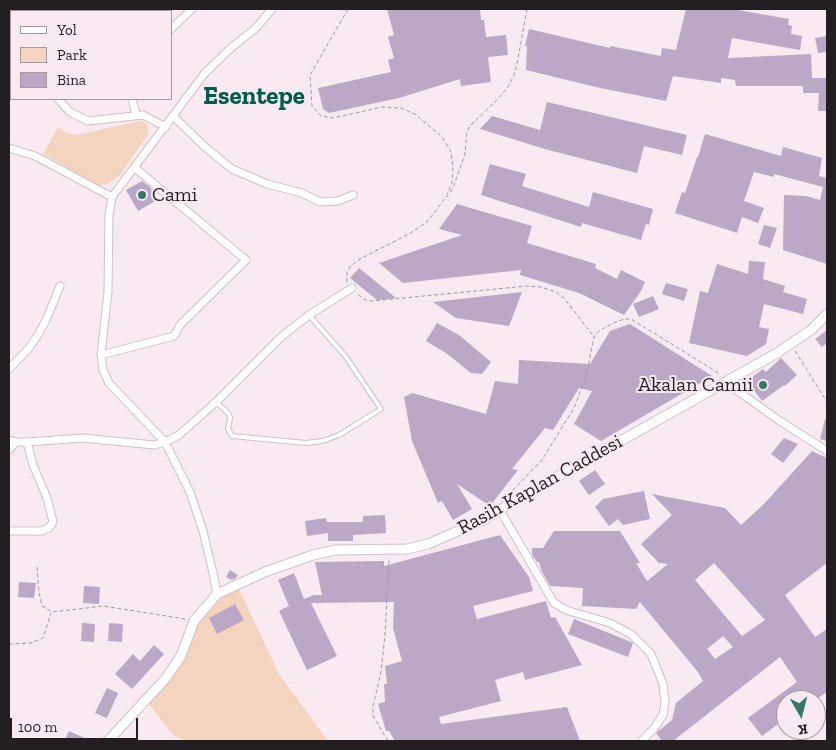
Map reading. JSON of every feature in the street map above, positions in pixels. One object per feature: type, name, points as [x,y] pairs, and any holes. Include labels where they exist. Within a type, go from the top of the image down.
[{"type":"street","points":[[172,28],[192,9]]},
{"type":"street","points":[[216,594],[214,573],[190,492],[165,442],[109,384],[103,370],[101,355],[108,292],[109,215],[112,197],[166,127],[204,73],[232,46],[256,28],[272,9]]},
{"type":"street","points":[[59,100],[70,112],[88,121],[136,114],[143,115],[166,127]]},
{"type":"street","points":[[132,100],[136,114]]},
{"type":"street","points":[[173,116],[205,147],[232,169],[240,173],[267,184],[302,193],[320,202],[338,201],[353,195]]},
{"type":"street","points":[[9,148],[35,156],[112,197]]},
{"type":"street","points":[[101,355],[174,336],[180,325],[246,260],[135,168]]},
{"type":"street","points":[[9,369],[29,348],[38,334],[47,318],[60,286]]},
{"type":"street","points":[[9,450],[12,441],[27,442],[83,438],[154,445],[165,442],[179,435],[216,402],[280,338],[309,315],[352,288]]},
{"type":"street","name":"Rasih Kaplan Caddesi","points":[[194,620],[216,594],[265,572],[313,555],[335,550],[407,549],[428,544],[484,520],[790,344],[811,330],[827,314]]},
{"type":"street","points":[[727,381],[804,437],[827,451]]},
{"type":"street","points":[[9,531],[42,531],[50,527],[53,522],[47,498],[33,465],[27,442]]},
{"type":"street","points":[[500,510],[554,604],[566,610],[610,623],[632,635],[651,654],[663,684],[665,702],[663,715],[655,728],[642,741]]},
{"type":"street","points":[[108,741],[166,678],[181,656],[194,620]]},
{"type":"lane","points":[[216,402],[229,414],[228,429],[232,436],[306,442],[323,441],[339,435],[381,409],[349,362],[309,315]]},
{"type":"path","points":[[348,9],[310,75],[312,106],[321,116],[333,118],[382,107],[401,108],[415,114],[442,137],[451,152],[452,182],[447,196]]},
{"type":"path","points":[[526,9],[519,44],[518,64],[514,75],[508,87],[472,124],[468,131],[465,154],[460,173],[453,188],[427,222],[410,234],[360,259],[351,266],[346,277],[352,288],[366,300],[372,301],[527,286],[541,287],[556,292],[564,298],[594,337]]},
{"type":"path","points":[[503,500],[542,460],[574,408],[586,377],[594,337],[599,331],[611,324],[624,319],[631,319],[727,381]]},
{"type":"path","points":[[790,344],[827,402]]},
{"type":"path","points":[[388,741],[373,716],[373,706],[382,672],[389,550]]},
{"type":"path","points":[[37,567],[42,606],[52,612],[103,606],[194,620]]},
{"type":"path","points":[[9,644],[31,643],[43,638],[52,612]]},
{"type":"green space","points":[[140,121],[147,124],[149,133],[120,175],[108,184],[99,185],[43,154],[58,128],[67,133],[77,135]]},
{"type":"green space","points":[[237,585],[279,674],[327,740],[188,741],[174,736],[146,700],[166,678],[205,607]]},
{"type":"building","points":[[387,9],[480,9],[481,20],[484,20],[486,37],[506,35],[508,55],[488,57],[491,82],[461,86],[460,79],[399,98],[329,113],[323,109],[318,88],[391,72],[388,60],[394,58],[388,37],[394,35]]},
{"type":"building","points":[[686,9],[738,9],[789,19],[788,25],[792,26],[791,34],[802,36],[800,50],[732,38],[728,58],[811,54],[812,78],[827,78],[827,111],[818,111],[819,93],[803,93],[803,86],[736,86],[735,80],[721,78],[721,83],[673,76],[666,101],[600,88],[526,70],[527,46],[525,46],[529,29],[610,48],[610,46],[661,56],[662,48],[676,50]]},
{"type":"building","points":[[827,36],[827,52],[818,53],[815,38]]},
{"type":"building","points":[[547,102],[687,135],[682,155],[644,146],[637,173],[545,149],[480,129],[492,116],[540,130]]},
{"type":"building","points":[[705,134],[781,156],[783,147],[822,158],[819,176],[827,178],[827,264],[783,250],[784,195],[806,196],[820,200],[823,187],[774,174],[774,177],[754,172],[744,201],[764,208],[758,223],[742,217],[737,233],[675,213],[682,192],[685,193]]},
{"type":"building","points":[[490,164],[526,174],[522,186],[589,207],[593,192],[653,209],[649,225],[646,224],[641,240],[582,223],[581,227],[481,195]]},
{"type":"building","name":"Cami","points":[[142,181],[150,187],[157,200],[138,211],[126,190]]},
{"type":"building","points":[[457,204],[532,226],[527,243],[596,264],[595,268],[617,279],[621,270],[645,282],[624,315],[579,293],[520,275],[521,270],[403,283],[379,263],[462,235],[439,229]]},
{"type":"building","points":[[764,225],[777,228],[770,248],[758,244]]},
{"type":"building","points":[[749,261],[765,262],[763,279],[785,286],[783,292],[807,299],[803,314],[764,304],[759,327],[769,329],[766,344],[747,356],[689,343],[700,291],[708,293],[717,264],[748,274]]},
{"type":"building","points":[[359,268],[396,298],[377,300],[350,278]]},
{"type":"building","points":[[666,283],[688,289],[684,301],[662,294]]},
{"type":"building","points":[[522,292],[509,326],[456,318],[433,302]]},
{"type":"building","points":[[653,296],[659,309],[639,317],[633,304]]},
{"type":"building","points":[[437,323],[459,335],[491,362],[482,374],[471,373],[446,353],[426,341]]},
{"type":"building","points":[[630,324],[712,376],[601,441],[574,424],[592,391],[579,388],[553,430],[545,428],[512,469],[518,470],[490,506],[457,484],[472,509],[453,520],[442,501],[438,503],[412,441],[404,397],[412,393],[486,414],[495,381],[518,384],[519,360],[590,364],[610,331]]},
{"type":"building","points":[[827,330],[827,343],[822,347],[815,339]]},
{"type":"building","points":[[781,358],[797,375],[785,386],[762,401],[747,381],[763,369],[766,372]]},
{"type":"building","points":[[825,419],[827,419],[827,441],[820,439]]},
{"type":"building","points":[[784,438],[798,444],[783,463],[771,454]]},
{"type":"building","points":[[812,451],[827,458],[827,563],[785,595],[815,637],[827,629],[827,692],[826,690],[786,690],[797,682],[780,657],[673,741],[662,741],[656,733],[672,720],[676,703],[703,681],[698,672],[640,602],[636,609],[582,606],[583,588],[550,586],[539,562],[532,555],[532,548],[543,548],[554,531],[620,531],[640,563],[636,563],[647,581],[668,564],[659,563],[641,544],[672,515],[652,494],[725,508],[741,525],[763,505]],"holes":[[[714,563],[765,620],[742,636],[695,580]],[[723,636],[733,647],[715,659],[707,649]]]},
{"type":"building","points":[[595,470],[605,484],[589,495],[579,481]]},
{"type":"building","points":[[644,491],[650,519],[623,525],[618,519],[609,526],[595,507],[603,499]]},
{"type":"building","points":[[385,515],[386,533],[353,535],[353,541],[328,541],[328,533],[307,536],[305,521],[326,518],[327,522],[363,522],[363,516]]},
{"type":"building","points":[[500,535],[529,577],[533,591],[473,606],[477,619],[546,601],[551,618],[555,617],[582,665],[525,680],[523,672],[495,680],[501,701],[439,717],[441,724],[567,707],[580,741],[395,741],[389,731],[386,731],[378,704],[385,702],[384,684],[387,684],[385,666],[402,661],[393,628],[394,602],[311,603],[337,656],[307,670],[279,611],[289,606],[278,580],[294,573],[304,599],[314,595],[322,595],[315,562],[384,561],[384,566]]},
{"type":"building","points":[[230,570],[238,575],[232,580],[226,577]]},
{"type":"building","points":[[19,582],[36,583],[34,598],[18,597]]},
{"type":"building","points":[[84,586],[100,587],[99,604],[83,603]]},
{"type":"building","points":[[235,604],[244,620],[217,634],[209,618]]},
{"type":"building","points":[[574,619],[633,643],[628,657],[568,634]]},
{"type":"building","points":[[82,623],[95,624],[94,642],[81,641]]},
{"type":"building","points":[[109,623],[123,624],[122,642],[108,641]]},
{"type":"building","points":[[154,645],[164,654],[132,689],[115,674],[133,654],[140,661]]},
{"type":"building","points":[[107,688],[118,693],[107,718],[95,713]]},
{"type":"building","points":[[776,697],[776,726],[762,736],[748,718]]},
{"type":"building","points":[[69,731],[91,741],[64,741]]},
{"type":"place","name":"Cami","points":[[142,195]]},
{"type":"place","name":"Akalan Camii","points":[[763,385]]},
{"type":"district","name":"Esentepe","points":[[254,97]]}]
